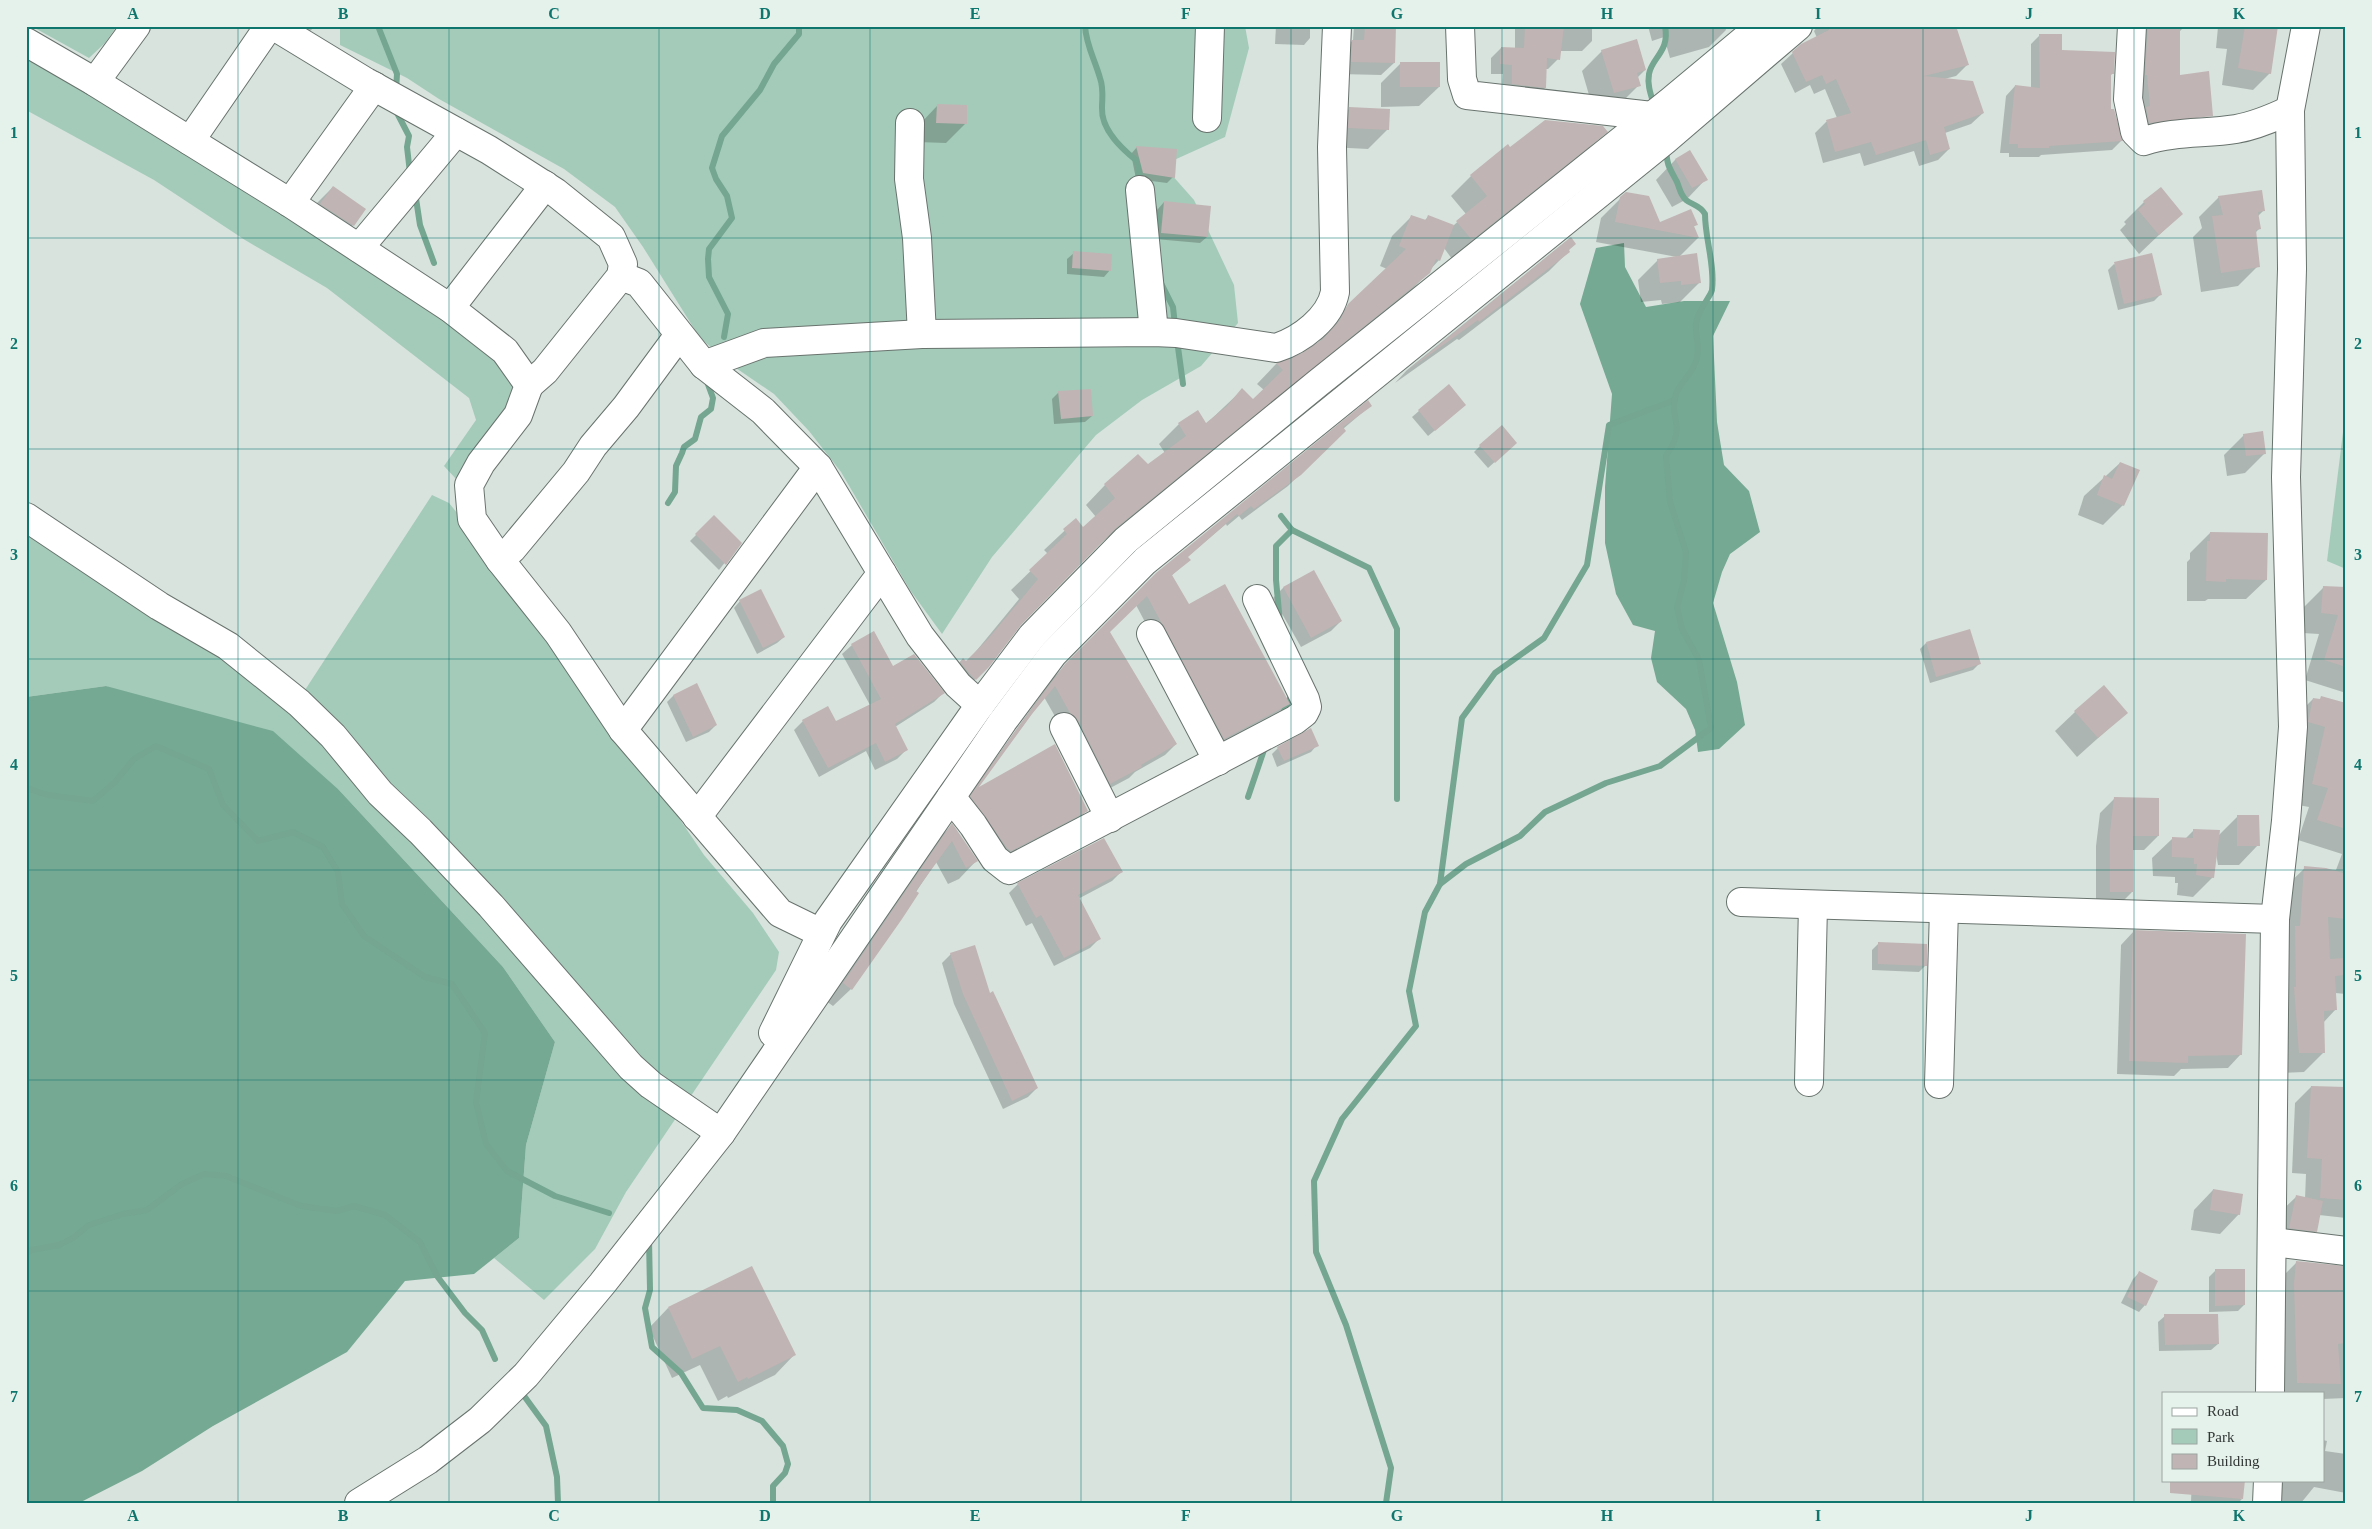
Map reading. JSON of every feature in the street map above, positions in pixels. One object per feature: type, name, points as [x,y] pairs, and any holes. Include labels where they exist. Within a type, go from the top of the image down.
[{"type":"street","points":[[95,82],[136,26]]},
{"type":"street","points":[[190,141],[269,26]]},
{"type":"street","points":[[274,26],[374,86],[490,150],[586,214],[611,237],[624,264],[621,276],[545,371],[529,385],[518,415],[481,463],[469,485],[472,519],[500,560],[558,633],[623,730],[780,913],[821,933]]},
{"type":"street","points":[[1207,118],[1210,26]]},
{"type":"street","points":[[704,365],[764,342],[922,334],[1154,332],[1176,333],[1276,348],[1285,345],[1313,326],[1332,305],[1335,292],[1332,147],[1337,26]]},
{"type":"street","points":[[1460,26],[1462,79],[1467,95],[1652,116]]},
{"type":"street","points":[[737,1108],[821,933],[980,705],[1032,636],[1126,540],[1761,26]]},
{"type":"street","points":[[359,1503],[428,1460],[480,1420],[526,1375],[602,1284],[721,1133],[1002,721],[1053,654],[1145,561],[1665,140],[1798,26]]},
{"type":"street","points":[[2132,26],[2128,99],[2135,132],[2144,141],[2183,134],[2236,129],[2273,118],[2290,110]]},
{"type":"street","points":[[2270,1392],[2275,919],[2286,821],[2293,726],[2286,477],[2292,269],[2290,110],[2306,26]]},
{"type":"street","points":[[26,42],[95,82],[290,203],[450,308],[505,351],[529,385]]},
{"type":"street","points":[[290,203],[374,86]]},
{"type":"street","points":[[910,123],[909,178],[917,238],[922,334]]},
{"type":"street","points":[[359,248],[456,132]]},
{"type":"street","points":[[450,308],[545,185]]},
{"type":"street","points":[[1140,190],[1154,332]]},
{"type":"street","points":[[621,276],[639,283],[704,365],[763,411],[818,467],[920,636],[958,685],[980,705]]},
{"type":"street","points":[[500,560],[576,472],[593,446],[626,407],[679,335]]},
{"type":"street","points":[[623,730],[818,467]]},
{"type":"street","points":[[26,516],[159,606],[228,646],[294,700],[332,736],[380,793],[420,831],[491,906],[631,1068],[651,1085],[721,1133]]},
{"type":"street","points":[[698,817],[882,573]]},
{"type":"street","points":[[950,797],[973,825],[995,859],[1009,870],[1295,720],[1304,713],[1307,707],[1305,698],[1257,599]]},
{"type":"street","points":[[1151,634],[1218,761]]},
{"type":"street","points":[[1064,727],[1110,818]]},
{"type":"street","points":[[1741,902],[2275,919]]},
{"type":"street","points":[[1809,1082],[1813,905]]},
{"type":"street","points":[[1939,1084],[1944,909]]},
{"type":"street","points":[[2273,1242],[2346,1251]]},
{"type":"street","points":[[2267,1503],[2268,1482]]},
{"type":"green space","points":[[31,26],[117,26],[105,43],[89,58]]},
{"type":"green space","points":[[340,26],[1245,26],[1249,48],[1225,137],[1163,165],[1194,200],[1234,285],[1238,323],[1201,366],[1142,400],[1096,435],[992,557],[942,634],[910,590],[841,472],[809,431],[774,394],[733,366],[700,338],[643,247],[615,207],[564,169],[439,99],[407,78],[340,45]]},
{"type":"green space","points":[[26,54],[146,123],[495,353],[520,400],[457,480],[444,466],[476,420],[469,398],[327,288],[245,240],[154,180],[26,110]]},
{"type":"green space","points":[[1624,243],[1625,267],[1646,307],[1684,301],[1730,301],[1713,336],[1717,422],[1724,465],[1749,491],[1760,532],[1730,554],[1722,572],[1713,603],[1737,682],[1745,725],[1719,749],[1698,752],[1695,730],[1686,709],[1657,682],[1651,658],[1655,631],[1633,625],[1616,594],[1605,543],[1605,487],[1612,394],[1580,304],[1596,248]]},
{"type":"green space","points":[[2346,408],[2346,569],[2327,561]]},
{"type":"green space","points":[[432,495],[449,503],[462,519],[643,765],[704,855],[753,913],[779,952],[776,970],[626,1192],[595,1249],[544,1300],[494,1258],[519,1238],[526,1145],[555,1042],[503,967],[339,790],[106,686],[26,697],[26,531],[305,690]]},
{"type":"green space","points":[[106,686],[273,731],[339,790],[503,967],[555,1042],[526,1145],[519,1238],[474,1274],[405,1281],[347,1352],[213,1426],[142,1471],[79,1503],[26,1503],[26,697]]},
{"type":"building","points":[[1365,26],[1396,26],[1395,63],[1351,62],[1352,40],[1364,40]]},
{"type":"building","points":[[1525,26],[1564,26],[1560,60],[1547,58],[1546,88],[1512,84],[1512,65],[1500,64],[1501,47],[1524,48]]},
{"type":"building","points":[[1828,26],[1956,26],[1969,65],[1924,76],[1973,81],[1984,113],[1944,127],[1950,149],[1930,155],[1926,140],[1876,155],[1871,142],[1835,152],[1826,120],[1851,113],[1836,79],[1826,84],[1822,75],[1806,82],[1792,52],[1801,44],[1829,30]]},
{"type":"building","points":[[2148,26],[2180,26],[2180,75],[2209,71],[2213,116],[2149,123],[2146,107],[2150,106],[2147,75],[2145,75]]},
{"type":"building","points":[[2245,26],[2278,26],[2271,74],[2238,68]]},
{"type":"building","points":[[2039,34],[2062,34],[2062,50],[2115,52],[2114,74],[2111,74],[2111,109],[2114,109],[2123,141],[2049,146],[2049,148],[2018,148],[2018,144],[2009,144],[2015,85],[2040,88]]},
{"type":"building","points":[[1637,39],[1646,70],[1637,73],[1641,86],[1614,93],[1601,50]]},
{"type":"building","points":[[1400,62],[1440,62],[1440,87],[1400,87]]},
{"type":"building","points":[[937,104],[967,105],[967,124],[936,123]]},
{"type":"building","points":[[1349,107],[1390,109],[1389,130],[1348,128]]},
{"type":"building","points":[[1545,120],[1603,126],[1608,132],[1472,240],[1456,221],[1487,196],[1470,175],[1508,144],[1510,147]]},
{"type":"building","points":[[1136,146],[1177,149],[1175,178],[1143,173]]},
{"type":"building","points":[[1690,150],[1708,180],[1692,188],[1675,159]]},
{"type":"building","points":[[333,186],[366,209],[354,226],[320,204]]},
{"type":"building","points":[[2161,187],[2183,214],[2159,235],[2138,210],[2145,204],[2143,201]]},
{"type":"building","points":[[2262,190],[2265,211],[2258,212],[2261,229],[2256,230],[2260,267],[2221,273],[2212,216],[2223,215],[2218,196]]},
{"type":"building","points":[[1626,192],[1649,196],[1660,222],[1691,209],[1698,225],[1694,226],[1699,238],[1615,222],[1620,197]]},
{"type":"building","points":[[1164,201],[1211,206],[1208,237],[1161,233]]},
{"type":"building","points":[[1411,215],[1426,220],[1428,215],[1454,225],[1440,261],[1436,259],[1430,273],[1116,528],[1021,625],[989,667],[976,680],[960,662],[963,658],[966,661],[988,639],[1038,579],[1029,570],[1067,534],[1063,529],[1076,518],[1083,527],[1115,498],[1104,484],[1138,454],[1148,464],[1186,436],[1178,423],[1198,410],[1206,423],[1227,406],[1242,388],[1253,399],[1283,370],[1276,363],[1302,353],[1323,339],[1340,320],[1348,304],[1406,249],[1399,246]]},
{"type":"building","points":[[1571,237],[1576,244],[1569,250],[1570,252],[1479,322],[1478,320],[1407,371]]},
{"type":"building","points":[[1073,251],[1112,254],[1111,271],[1072,268]]},
{"type":"building","points":[[1697,253],[1701,283],[1681,285],[1681,281],[1660,283],[1657,259]]},
{"type":"building","points":[[2152,253],[2162,295],[2124,304],[2114,262]]},
{"type":"building","points":[[1449,384],[1466,405],[1435,431],[1418,410]]},
{"type":"building","points":[[1091,389],[1093,416],[1061,419],[1058,391]]},
{"type":"building","points":[[1368,400],[1372,406],[1343,427],[1346,431],[1301,475],[1254,509],[1251,506],[1239,516],[1237,514],[1188,557],[1191,560],[1172,575],[1189,604],[1225,584],[1290,704],[1224,739],[1147,596],[1110,632],[1177,744],[1141,765],[1142,767],[1110,784],[1078,720],[1070,713],[1055,686],[1032,714],[979,787],[1055,744],[1088,811],[1011,851],[1007,848],[970,796],[1065,664],[1156,573]]},
{"type":"building","points":[[1502,425],[1517,443],[1495,463],[1479,445]]},
{"type":"building","points":[[2263,431],[2266,454],[2246,456],[2243,434]]},
{"type":"building","points":[[2120,462],[2140,470],[2124,506],[2097,495],[2104,475],[2112,479]]},
{"type":"building","points":[[714,515],[742,543],[726,565],[695,534]]},
{"type":"building","points":[[2210,532],[2268,533],[2267,580],[2226,579],[2226,582],[2206,581],[2207,541],[2210,541]]},
{"type":"building","points":[[1314,570],[1342,621],[1311,638],[1283,587]]},
{"type":"building","points":[[2323,586],[2346,587],[2346,667],[2324,660],[2338,615],[2321,613]]},
{"type":"building","points":[[761,589],[785,637],[763,648],[739,600]]},
{"type":"building","points":[[1970,629],[1981,664],[1936,677],[1926,642]]},
{"type":"building","points":[[874,631],[893,666],[914,654],[945,693],[895,724],[908,750],[885,762],[876,743],[828,768],[802,720],[828,706],[836,721],[881,699],[851,644]]},
{"type":"building","points":[[697,683],[717,725],[693,737],[673,695]]},
{"type":"building","points":[[2104,685],[2128,713],[2098,738],[2074,711]]},
{"type":"building","points":[[2321,696],[2346,703],[2346,829],[2317,820],[2328,788],[2312,784],[2325,727],[2308,722],[2313,698],[2320,699]]},
{"type":"building","points":[[1311,728],[1319,746],[1284,761],[1277,747]]},
{"type":"building","points":[[2114,797],[2159,798],[2159,836],[2133,836],[2133,892],[2110,892],[2110,832]]},
{"type":"building","points":[[2237,815],[2259,815],[2260,846],[2237,846]]},
{"type":"building","points":[[952,823],[978,861],[966,868],[952,841],[916,891],[919,893],[852,990],[843,983]]},
{"type":"building","points":[[2193,829],[2220,830],[2214,878],[2196,875],[2197,864],[2194,864],[2194,858],[2172,857],[2172,837],[2193,838]]},
{"type":"building","points":[[1104,838],[1123,872],[1078,895],[1101,939],[1064,958],[1041,915],[1036,918],[1017,883]]},
{"type":"building","points":[[2304,866],[2326,868],[2346,874],[2346,919],[2328,917],[2330,959],[2345,958],[2345,975],[2335,976],[2337,1010],[2324,1011],[2325,1053],[2299,1053],[2294,987],[2296,987],[2295,926],[2300,926]]},
{"type":"building","points":[[2133,930],[2246,934],[2242,1055],[2188,1056],[2188,1063],[2129,1061]]},
{"type":"building","points":[[1878,942],[1927,944],[1927,966],[1878,964]]},
{"type":"building","points":[[975,945],[990,993],[993,991],[1038,1088],[1012,1101],[963,994],[950,953]]},
{"type":"building","points":[[2311,1086],[2346,1087],[2346,1200],[2320,1198],[2322,1159],[2307,1158]]},
{"type":"building","points":[[2213,1189],[2243,1194],[2240,1215],[2210,1210]]},
{"type":"building","points":[[2296,1195],[2323,1201],[2317,1232],[2289,1228]]},
{"type":"building","points":[[2296,1261],[2345,1266],[2346,1343],[2338,1344],[2341,1384],[2297,1383],[2294,1284]]},
{"type":"building","points":[[752,1266],[796,1355],[748,1379],[747,1377],[738,1382],[720,1346],[692,1359],[668,1307]]},
{"type":"building","points":[[2215,1269],[2245,1269],[2245,1305],[2215,1306]]},
{"type":"building","points":[[2139,1271],[2158,1281],[2146,1306],[2127,1297]]},
{"type":"building","points":[[2164,1314],[2218,1314],[2219,1344],[2165,1345]]},
{"type":"building","points":[[2170,1482],[2245,1482],[2243,1499],[2170,1493]]},
{"type":"waterway","points":[[378,26],[397,74],[396,90]]},
{"type":"waterway","points":[[724,337],[728,314],[709,277],[708,259],[709,249],[732,218],[727,196],[716,179],[712,168],[722,136],[760,90],[774,64],[799,34],[799,26]]},
{"type":"waterway","points":[[1085,26],[1089,46],[1101,82],[1105,124],[1119,145],[1137,161],[1141,184]]},
{"type":"waterway","points":[[1654,105],[1649,86],[1649,74],[1663,48],[1666,35],[1665,26]]},
{"type":"waterway","points":[[394,107],[409,136],[407,147],[410,173]]},
{"type":"waterway","points":[[1386,1503],[1391,1468],[1346,1325],[1316,1252],[1314,1181],[1342,1119],[1416,1026],[1409,991],[1425,912],[1440,884],[1466,864],[1520,836],[1545,812],[1606,783],[1660,766],[1711,728],[1699,660],[1682,629],[1677,607],[1684,581],[1686,552],[1670,502],[1666,456],[1676,436],[1677,429],[1674,410],[1676,394],[1693,368],[1697,358],[1697,319],[1712,290],[1713,280],[1705,214],[1682,196],[1669,166],[1666,148]]},
{"type":"waterway","points":[[415,192],[420,225],[434,263]]},
{"type":"waterway","points":[[1154,208],[1158,221],[1156,232]]},
{"type":"waterway","points":[[1160,281],[1173,307],[1175,325]]},
{"type":"waterway","points":[[1177,340],[1183,384]]},
{"type":"waterway","points":[[668,503],[675,492],[676,466],[684,447],[695,439],[701,417],[711,409],[713,398],[706,379]]},
{"type":"waterway","points":[[1440,884],[1462,718],[1495,673],[1544,638],[1587,565],[1609,425],[1675,400]]},
{"type":"waterway","points":[[1280,623],[1276,580],[1276,546],[1292,530],[1281,516]]},
{"type":"waterway","points":[[1292,530],[1369,568],[1397,629],[1397,799]]},
{"type":"waterway","points":[[1282,715],[1292,694]]},
{"type":"waterway","points":[[1248,797],[1266,744]]},
{"type":"waterway","points":[[26,788],[48,795],[93,801],[115,782],[134,759],[156,746],[209,769],[223,805],[258,841],[293,832],[323,847],[338,872],[342,904],[364,936],[425,977],[452,984],[485,1033],[476,1102],[486,1144],[507,1171],[555,1196],[609,1213]]},
{"type":"waterway","points":[[26,1253],[32,1250],[59,1245],[73,1238],[89,1225],[123,1214],[147,1210],[182,1184],[204,1174],[226,1176],[301,1206],[337,1211],[354,1206],[385,1215],[420,1242],[437,1276],[465,1313],[482,1330],[495,1359]]},
{"type":"waterway","points":[[649,1239],[650,1290],[645,1308],[652,1347],[681,1373],[703,1408],[737,1410],[762,1421],[783,1446],[788,1464],[785,1473],[773,1486],[773,1503]]},
{"type":"waterway","points":[[519,1389],[546,1426],[557,1477],[558,1503]]}]
